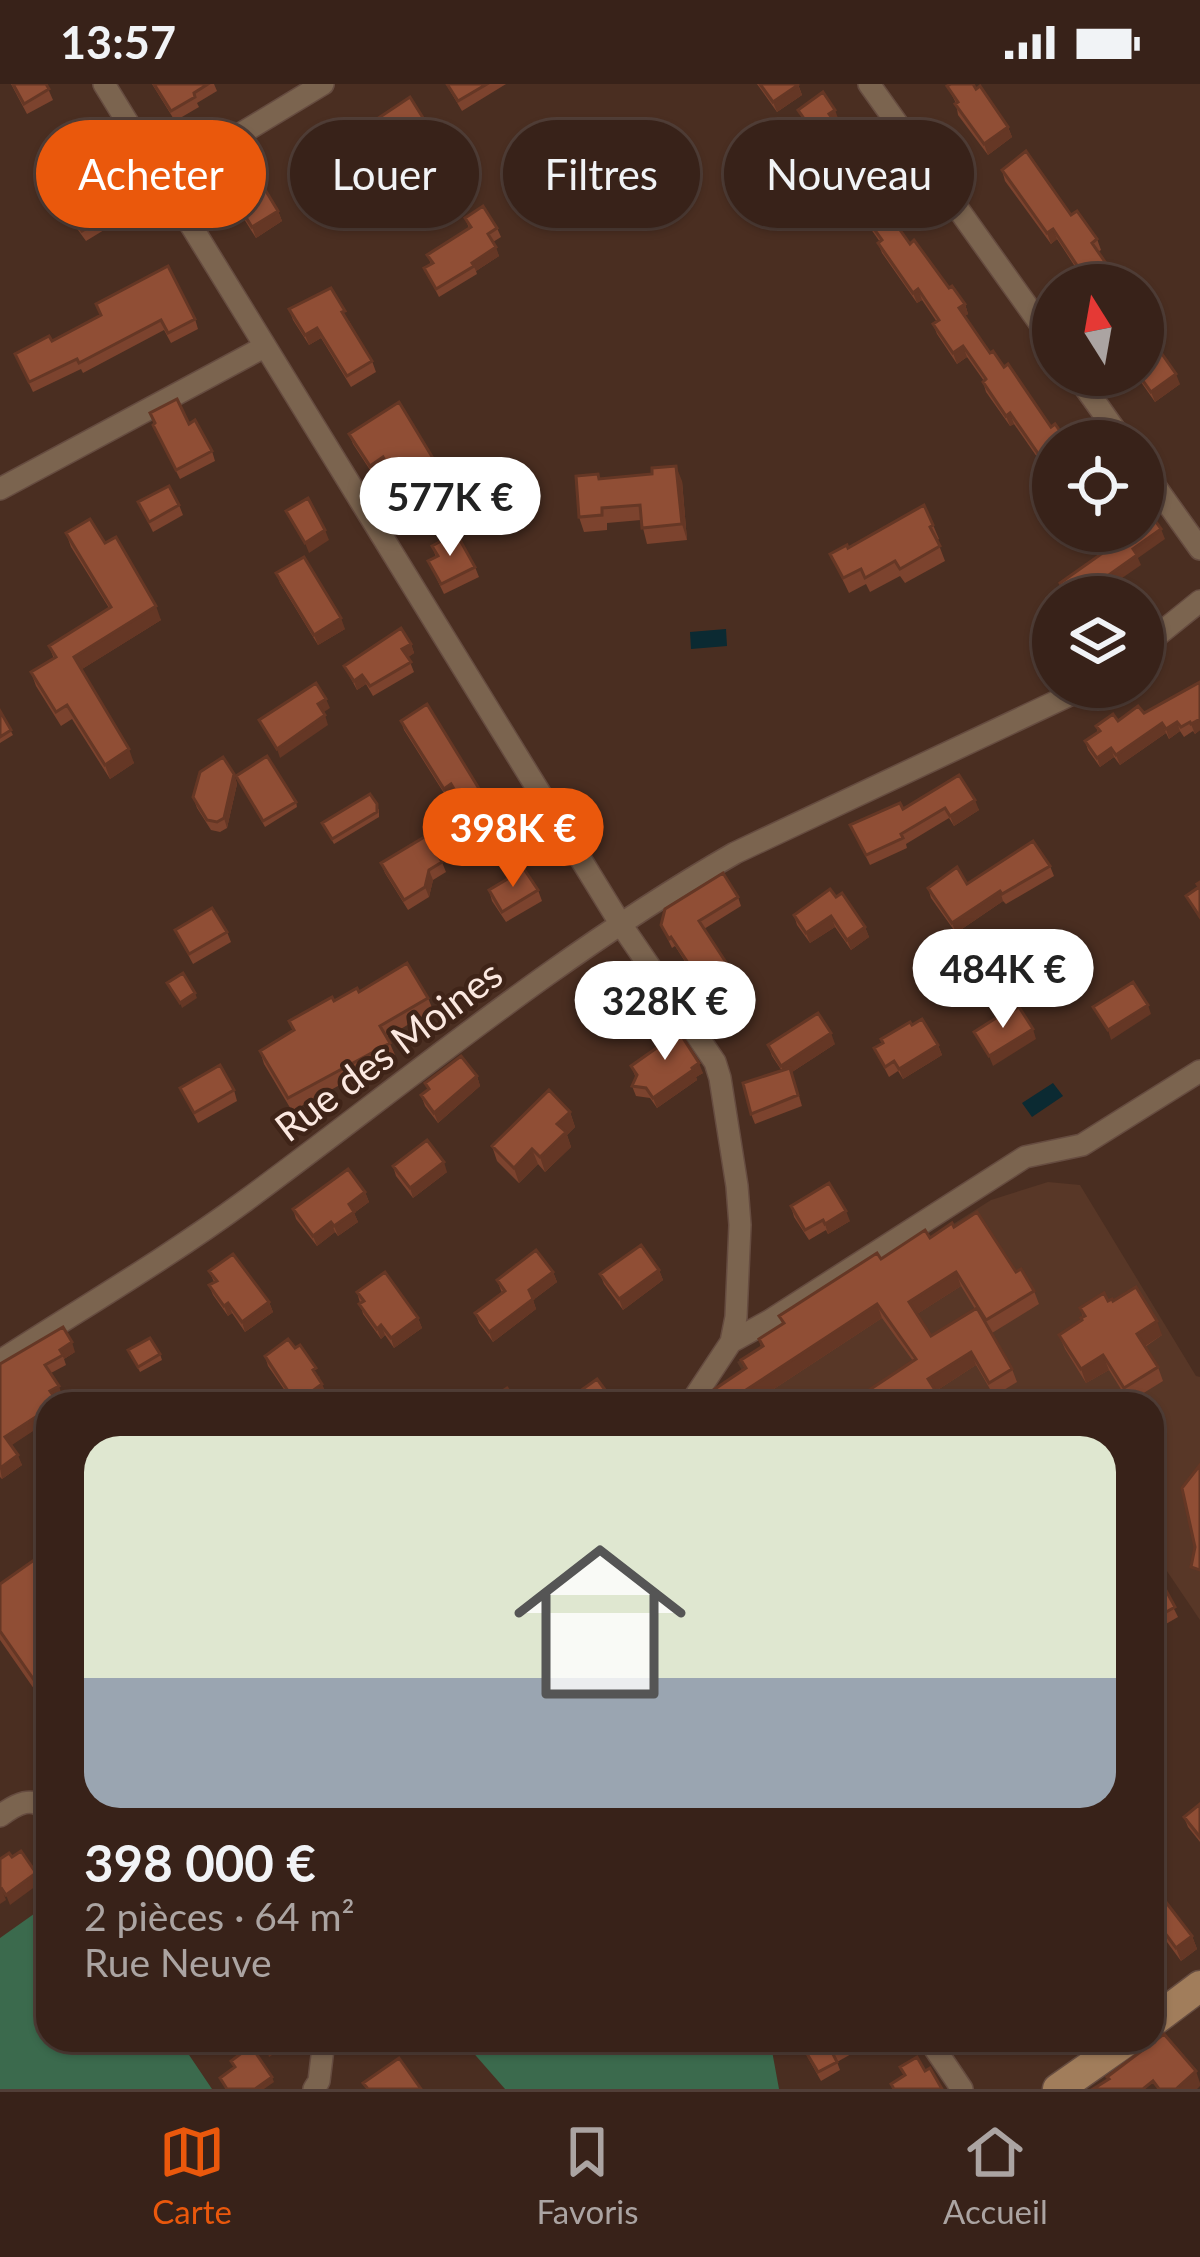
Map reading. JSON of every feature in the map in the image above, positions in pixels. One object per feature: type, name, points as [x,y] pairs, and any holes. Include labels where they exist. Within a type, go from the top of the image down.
[{"type":"main road","points":[[1164,2014],[1200,1986]]},
{"type":"main road","points":[[1058,2089],[1111,2052]]},
{"type":"street","points":[[104,84],[126,120]]},
{"type":"street","points":[[263,120],[323,84]]},
{"type":"street","points":[[869,84],[1032,313]]},
{"type":"street","points":[[193,228],[620,923],[715,1062],[737,1186],[736,1317],[731,1342],[698,1392]]},
{"type":"street","points":[[0,489],[264,347]]},
{"type":"street","points":[[1164,498],[1200,549]]},
{"type":"street","points":[[1164,630],[1200,601]]},
{"type":"street","name":"Rue des Moines","points":[[0,1360],[196,1236],[620,923],[735,853],[1042,708]]},
{"type":"street","points":[[731,1342],[1025,1157],[1082,1144],[1200,1071]]},
{"type":"street","points":[[0,1816],[16,1804],[36,1805]]},
{"type":"street","points":[[319,2086],[323,2052]]},
{"type":"street","points":[[937,2052],[962,2089]]},
{"type":"shaded area","points":[[1048,1182],[1080,1185],[1200,1377],[1200,1620],[1164,1567],[1164,1392],[755,1392],[737,1362],[991,1200]]},
{"type":"green space","points":[[36,1912],[36,2052],[187,2052],[212,2089],[0,2089],[0,1938]]},
{"type":"green space","points":[[473,2052],[772,2052],[779,2089],[505,2089]]},
{"type":"water","points":[[726,629],[727,646],[691,649],[690,632]]},
{"type":"water","points":[[1053,1083],[1063,1096],[1032,1117],[1022,1103]]},
{"type":"building","points":[[13,84],[46,84],[49,89],[24,104]]},
{"type":"building","points":[[154,84],[208,84],[171,111]]},
{"type":"building","points":[[447,84],[487,84],[458,101]]},
{"type":"building","points":[[760,84],[798,84],[798,85],[773,102]]},
{"type":"building","points":[[947,86],[980,86],[1008,127],[984,144],[974,130],[974,120],[967,120]]},
{"type":"building","points":[[823,92],[835,110],[829,114],[833,120],[805,120],[798,110]]},
{"type":"building","points":[[410,97],[424,120],[376,120]]},
{"type":"building","points":[[1026,151],[1071,215],[1077,211],[1097,239],[1092,243],[1106,264],[1076,264],[1053,229],[1047,233],[1002,170]]},
{"type":"building","points":[[266,191],[278,211],[266,218]]},
{"type":"building","points":[[483,206],[497,228],[488,234],[496,247],[436,289],[424,268],[433,263],[427,255],[469,228],[479,228]]},
{"type":"building","points":[[873,228],[899,228],[952,286],[965,304],[959,308],[990,353],[1004,367],[1008,364],[1046,420],[1032,420],[1032,445],[1010,413],[1006,416],[963,346],[953,353],[933,324],[939,320],[918,289],[913,293],[878,243],[882,240]]},
{"type":"building","points":[[168,266],[195,319],[168,333],[161,320],[79,363],[77,359],[29,382],[15,354],[101,315],[96,304]]},
{"type":"building","points":[[331,288],[372,361],[347,376],[317,328],[305,335],[289,309]]},
{"type":"building","points":[[1164,357],[1176,374],[1164,383]]},
{"type":"building","points":[[177,399],[189,424],[195,420],[212,451],[176,470],[150,413]]},
{"type":"building","points":[[399,402],[434,460],[396,481],[383,457],[370,466],[349,434]]},
{"type":"building","points":[[676,466],[682,524],[642,528],[640,505],[602,508],[602,515],[579,517],[576,476],[598,474],[599,479],[652,474],[652,468]]},
{"type":"building","points":[[169,486],[179,505],[149,522],[138,502]]},
{"type":"building","points":[[308,498],[325,530],[305,543],[286,511]]},
{"type":"building","points":[[924,505],[940,546],[900,569],[895,561],[865,578],[861,569],[843,578],[830,554]]},
{"type":"building","points":[[90,519],[105,543],[116,537],[156,606],[74,657],[129,749],[105,765],[67,705],[56,712],[31,672],[56,657],[49,646],[111,607],[66,533]]},
{"type":"building","points":[[456,533],[475,567],[441,584],[428,561],[438,556],[432,546]]},
{"type":"building","points":[[1104,552],[1137,555],[1107,576],[1070,576]]},
{"type":"building","points":[[304,557],[341,618],[314,635],[276,573]]},
{"type":"building","points":[[401,628],[411,644],[402,649],[411,662],[370,686],[362,675],[354,681],[344,666]]},
{"type":"building","points":[[1200,682],[1200,719],[1191,724],[1181,727],[1177,722],[1166,729],[1162,723],[1116,755],[1111,748],[1097,758],[1085,741],[1113,714],[1118,721],[1135,708],[1144,713],[1164,708],[1164,702]]},
{"type":"building","points":[[316,683],[326,699],[318,704],[325,715],[277,749],[259,720]]},
{"type":"building","points":[[427,704],[486,800],[493,795],[510,824],[485,841],[451,784],[444,789],[401,721]]},
{"type":"building","points":[[0,711],[11,730],[0,737]]},
{"type":"building","points":[[267,756],[296,802],[263,821],[236,776]]},
{"type":"building","points":[[223,757],[234,774],[224,818],[217,822],[207,820],[193,797],[200,772]]},
{"type":"building","points":[[959,775],[975,800],[950,816],[945,808],[901,834],[903,838],[866,855],[850,825],[900,803],[903,809]]},
{"type":"building","points":[[370,794],[377,812],[332,839],[322,823]]},
{"type":"building","points":[[426,836],[442,862],[429,870],[425,887],[404,900],[381,863]]},
{"type":"building","points":[[1033,841],[1050,866],[952,923],[928,888],[957,867],[967,884]]},
{"type":"building","points":[[524,869],[538,890],[502,912],[489,890]]},
{"type":"building","points":[[723,873],[738,897],[699,921],[731,970],[721,977],[724,1006],[706,990],[661,925],[665,909]]},
{"type":"building","points":[[1200,882],[1200,917],[1186,896]]},
{"type":"building","points":[[830,889],[836,897],[842,893],[865,927],[847,940],[831,916],[806,933],[794,915]]},
{"type":"building","points":[[212,908],[227,932],[189,954],[175,930]]},
{"type":"building","points":[[407,963],[428,998],[380,1026],[390,1043],[288,1098],[260,1051],[294,1030],[289,1021],[332,997],[334,1001],[357,988],[359,992]]},
{"type":"building","points":[[183,973],[195,993],[180,1003],[167,983]]},
{"type":"building","points":[[1133,982],[1148,1005],[1108,1030],[1093,1007]]},
{"type":"building","points":[[1019,1007],[1033,1029],[989,1056],[974,1032]]},
{"type":"building","points":[[818,1013],[831,1033],[781,1066],[768,1045]]},
{"type":"building","points":[[922,1019],[938,1045],[899,1069],[894,1061],[885,1067],[874,1048],[883,1043],[881,1039]]},
{"type":"building","points":[[674,1024],[699,1063],[653,1098],[646,1088],[632,1086],[637,1075],[631,1066],[665,1042],[659,1033]]},
{"type":"building","points":[[461,1056],[477,1076],[434,1113],[421,1095],[429,1089],[425,1083]]},
{"type":"building","points":[[220,1065],[234,1090],[194,1113],[180,1088]]},
{"type":"building","points":[[790,1068],[798,1095],[751,1114],[743,1083]]},
{"type":"building","points":[[549,1090],[570,1112],[557,1124],[566,1132],[540,1157],[532,1149],[514,1168],[492,1146]]},
{"type":"building","points":[[427,1140],[444,1162],[410,1188],[393,1166]]},
{"type":"building","points":[[348,1169],[365,1192],[349,1204],[354,1212],[313,1236],[293,1209]]},
{"type":"building","points":[[829,1183],[846,1211],[805,1230],[791,1206]]},
{"type":"building","points":[[977,1212],[1034,1291],[986,1320],[956,1272],[909,1302],[931,1336],[977,1308],[1012,1369],[989,1383],[971,1352],[928,1379],[932,1392],[866,1392],[916,1359],[877,1304],[743,1392],[710,1392],[746,1368],[741,1360],[763,1346],[759,1339],[784,1323],[779,1316],[877,1253],[881,1259],[925,1230],[930,1238],[952,1223],[954,1227]]},
{"type":"building","points":[[641,1245],[659,1270],[619,1299],[600,1274]]},
{"type":"building","points":[[536,1250],[553,1272],[529,1290],[533,1299],[489,1332],[475,1313],[505,1291],[497,1280]]},
{"type":"building","points":[[233,1254],[269,1302],[242,1322],[209,1285],[217,1281],[209,1271]]},
{"type":"building","points":[[385,1272],[418,1318],[391,1338],[381,1325],[377,1329],[359,1304],[364,1301],[357,1292]]},
{"type":"building","points":[[1136,1287],[1157,1321],[1137,1334],[1158,1367],[1124,1388],[1103,1355],[1081,1369],[1059,1335],[1082,1320],[1085,1316],[1080,1308],[1104,1293],[1113,1301]]},
{"type":"building","points":[[63,1327],[72,1342],[60,1350],[63,1355],[45,1365],[59,1386],[51,1392],[36,1392],[36,1417],[5,1437],[18,1455],[0,1468],[0,1364]]},
{"type":"building","points":[[150,1338],[160,1354],[138,1367],[128,1350]]},
{"type":"building","points":[[288,1339],[295,1348],[300,1345],[322,1384],[311,1392],[289,1392],[265,1356]]},
{"type":"building","points":[[597,1379],[607,1392],[579,1392]]},
{"type":"building","points":[[1200,1465],[1200,1570],[1191,1567],[1195,1547],[1182,1488]]},
{"type":"building","points":[[36,1559],[36,1683],[0,1631],[0,1584]]},
{"type":"building","points":[[1164,1587],[1175,1607],[1164,1613]]},
{"type":"building","points":[[1200,1804],[1200,1837],[1184,1817]]},
{"type":"building","points":[[21,1851],[36,1873],[6,1895],[0,1891],[0,1859]]},
{"type":"building","points":[[1164,1900],[1192,1936],[1176,1948],[1164,1932]]},
{"type":"building","points":[[1164,2034],[1196,2071],[1176,2089],[1159,2089],[1153,2081],[1143,2089],[1093,2089],[1140,2052],[1164,2052]]},
{"type":"building","points":[[243,2052],[255,2052],[272,2077],[255,2089],[227,2089],[220,2078],[235,2067],[231,2061]]},
{"type":"building","points":[[806,2052],[837,2052],[833,2054],[837,2062],[818,2072]]},
{"type":"building","points":[[917,2057],[942,2089],[894,2089],[891,2084],[905,2075],[900,2067]]},
{"type":"building","points":[[399,2058],[421,2089],[368,2089],[363,2083]]}]
